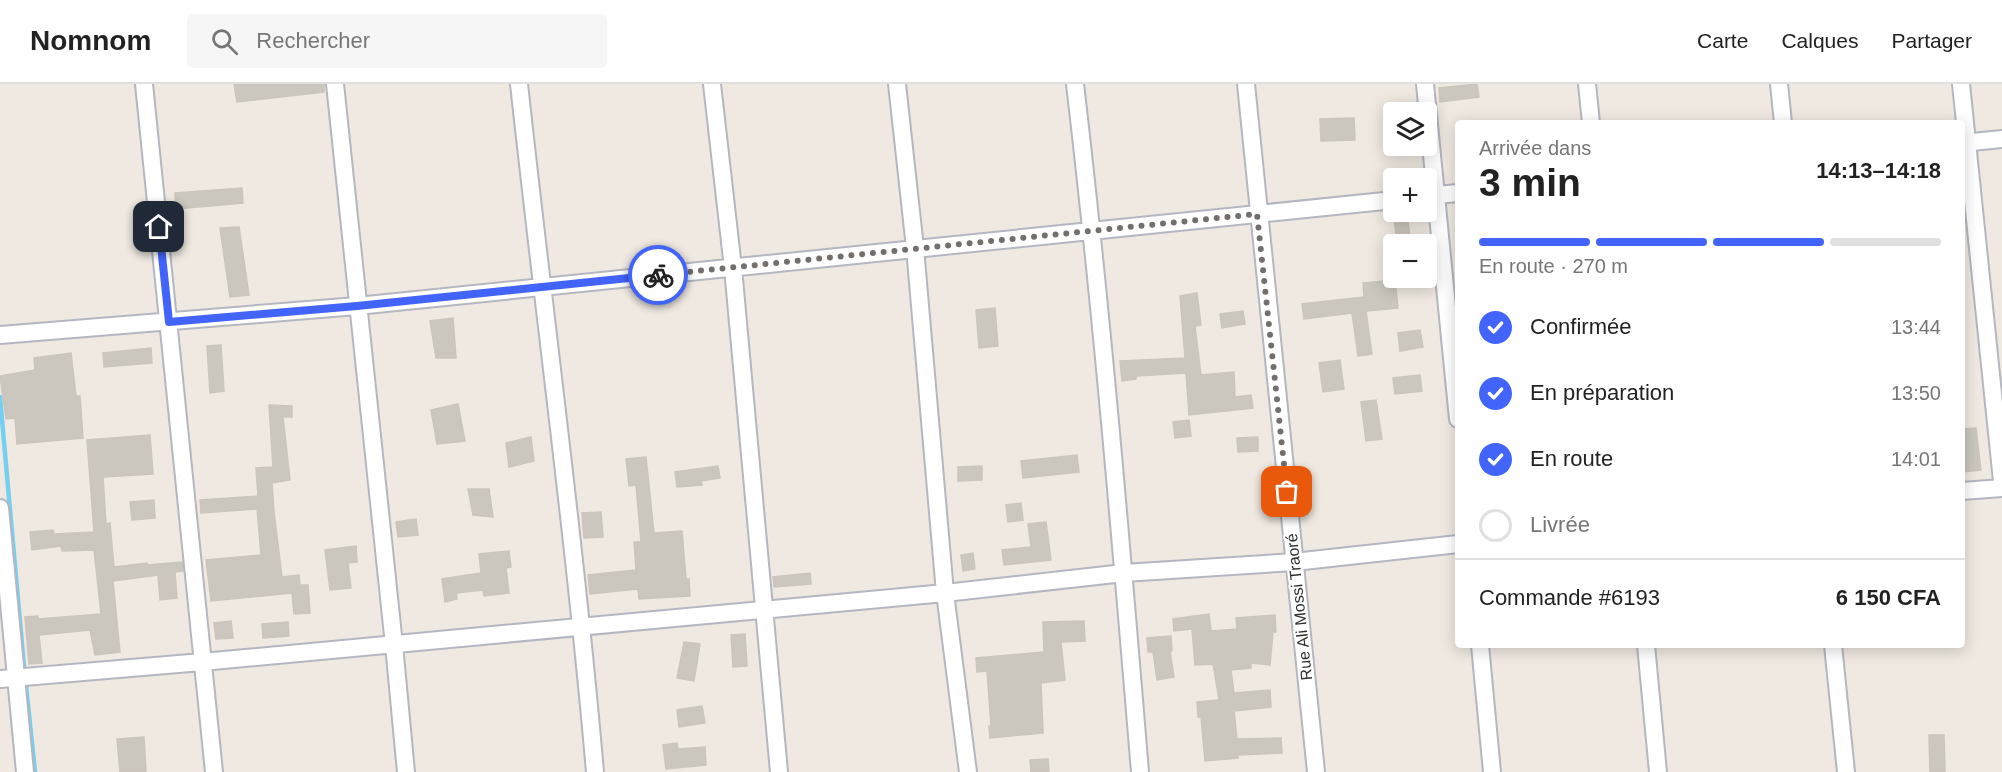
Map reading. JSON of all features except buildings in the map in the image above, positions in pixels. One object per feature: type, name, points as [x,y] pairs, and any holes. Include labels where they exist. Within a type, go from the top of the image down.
[{"type":"street","points":[[144,84],[214,772]]},
{"type":"street","points":[[335,84],[406,772]]},
{"type":"street","points":[[519,84],[582,626],[595,772]]},
{"type":"street","points":[[712,84],[733,268],[779,772]]},
{"type":"street","points":[[897,84],[915,248],[945,593],[968,772]]},
{"type":"street","points":[[1075,84],[1092,230],[1140,772]]},
{"type":"street","name":"Rue Ali Mossi Traoré","points":[[1246,84],[1257,214],[1316,772]]},
{"type":"street","points":[[1425,84],[1430,168]]},
{"type":"street","points":[[1587,84],[1591,120]]},
{"type":"street","points":[[1779,84],[1783,120]]},
{"type":"street","points":[[1961,84],[1963,120]]},
{"type":"street","points":[[2002,139],[1965,143],[2002,481]]},
{"type":"street","points":[[1437,195],[1455,193]]},
{"type":"street","points":[[0,335],[357,306],[541,285],[733,268],[1383,201]]},
{"type":"street","points":[[1434,222],[1455,394]]},
{"type":"street","points":[[1965,491],[2002,488]]},
{"type":"street","points":[[0,508],[25,772]]},
{"type":"street","points":[[0,679],[394,645],[945,593],[1124,573],[1294,562],[1455,544]]},
{"type":"street","points":[[1480,648],[1492,772]]},
{"type":"street","points":[[1646,648],[1658,772]]},
{"type":"street","points":[[1833,648],[1846,772]]},
{"type":"waterway","points":[[0,397],[35,772]]},
{"type":"way so far","points":[[658,275],[1257,214],[1287,492]]},
{"type":"route","points":[[159,227],[169,322],[357,306],[541,285],[658,275]]}]
